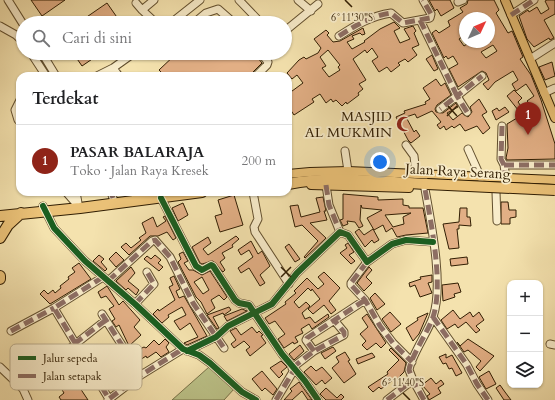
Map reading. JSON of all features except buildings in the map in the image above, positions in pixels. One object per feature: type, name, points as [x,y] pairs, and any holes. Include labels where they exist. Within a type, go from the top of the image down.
[{"type":"highway","name":"Jalan Raya Serang","points":[[292,178],[364,176],[553,182]]},
{"type":"highway","name":"Jalan Raya Serang","points":[[292,184],[307,178],[555,190]]},
{"type":"highway","points":[[0,216],[17,212],[78,205],[113,198],[139,196]]},
{"type":"highway","points":[[0,211],[17,212]]},
{"type":"highway","points":[[0,230],[17,212]]},
{"type":"highway","points":[[0,238],[17,212]]},
{"type":"main road","points":[[504,0],[555,118]]},
{"type":"main road","points":[[292,174],[348,171],[553,182]]},
{"type":"main road","points":[[442,176],[439,184],[444,189]]},
{"type":"main road","points":[[544,194],[542,187],[553,182]]},
{"type":"main road","points":[[292,185],[444,189],[555,195]]},
{"type":"street","points":[[8,0],[18,16]]},
{"type":"street","points":[[142,10],[154,0]]},
{"type":"street","points":[[180,16],[200,0]]},
{"type":"street","points":[[239,0],[254,16]]},
{"type":"street","points":[[298,0],[311,11]]},
{"type":"street","points":[[339,36],[371,17],[378,15],[391,13],[403,23],[431,17],[423,0]]},
{"type":"street","points":[[511,15],[534,0]]},
{"type":"street","points":[[136,4],[148,16]]},
{"type":"street","points":[[292,26],[318,4]]},
{"type":"street","points":[[202,16],[206,13],[218,9],[226,16]]},
{"type":"street","points":[[420,20],[457,96],[467,112]]},
{"type":"street","points":[[0,26],[16,35]]},
{"type":"street","points":[[530,59],[555,43]]},
{"type":"street","points":[[36,60],[43,72]]},
{"type":"street","points":[[46,60],[54,72]]},
{"type":"street","points":[[105,72],[124,60]]},
{"type":"street","points":[[260,72],[267,65],[268,62],[266,60]]},
{"type":"street","points":[[113,68],[116,72]]},
{"type":"street","points":[[440,109],[482,76]]},
{"type":"street","points":[[544,93],[555,88]]},
{"type":"street","points":[[502,126],[501,159],[504,165],[506,179]]},
{"type":"street","points":[[406,145],[414,156],[416,174]]},
{"type":"street","points":[[468,149],[481,178]]},
{"type":"street","points":[[345,151],[348,171]]},
{"type":"street","points":[[504,165],[555,165]]},
{"type":"street","points":[[326,185],[329,205],[340,232],[348,235],[367,262]]},
{"type":"street","points":[[424,400],[409,370],[433,317],[437,273],[425,189]]},
{"type":"street","points":[[496,192],[497,220]]},
{"type":"street","points":[[70,196],[78,205]]},
{"type":"street","points":[[77,196],[78,205]]},
{"type":"street","points":[[162,196],[199,269],[202,270],[211,265],[213,266],[236,300],[239,303],[249,305],[293,369],[305,381],[318,400]]},
{"type":"street","points":[[254,196],[258,220],[254,227],[255,232],[289,284]]},
{"type":"street","points":[[44,209],[59,233],[106,279],[185,350],[199,355],[242,392],[256,400]]},
{"type":"street","points":[[142,374],[185,350],[216,337],[228,326],[272,304],[289,284],[340,232]]},
{"type":"street","points":[[11,331],[106,279],[152,240],[155,240],[170,257],[193,303],[224,348]]},
{"type":"street","points":[[412,362],[393,343],[380,326],[365,300],[351,283],[367,262],[392,244],[406,240],[433,242]]},
{"type":"street","points":[[135,304],[154,284],[147,272]]},
{"type":"street","points":[[314,351],[306,340],[307,338],[365,300]]},
{"type":"street","points":[[54,308],[74,344],[104,317],[121,344]]},
{"type":"street","points":[[433,317],[467,365],[477,384],[488,400]]},
{"type":"street","points":[[276,400],[293,369],[314,351],[344,335],[344,332],[334,320]]},
{"type":"street","points":[[0,368],[10,377]]},
{"type":"street","points":[[387,400],[413,380]]},
{"type":"street","points":[[23,390],[28,400]]},
{"type":"street","points":[[102,390],[108,400],[121,390]]},
{"type":"green space","points":[[209,367],[234,389],[224,400],[172,400]]},
{"type":"marked path","points":[[339,36],[351,28],[384,14],[391,13],[403,23],[430,18],[431,14],[423,0]]},
{"type":"marked path","points":[[511,15],[534,0]]},
{"type":"marked path","points":[[420,20],[457,96],[440,109]]},
{"type":"marked path","points":[[467,112],[457,96],[482,76]]},
{"type":"marked path","points":[[502,126],[501,159],[504,165],[506,179]]},
{"type":"marked path","points":[[504,165],[555,165]]},
{"type":"marked path","points":[[326,185],[329,205],[340,232]]},
{"type":"marked path","points":[[424,400],[409,370],[410,364],[431,323],[436,304],[437,271],[425,189]]},
{"type":"marked path","points":[[108,281],[152,241],[155,240],[170,257],[193,303],[224,348]]},
{"type":"marked path","points":[[367,262],[351,285],[365,300],[380,326],[393,343],[412,362]]},
{"type":"marked path","points":[[135,304],[154,284],[147,272]]},
{"type":"marked path","points":[[76,344],[54,308],[103,277]]},
{"type":"marked path","points":[[314,351],[306,340],[307,338],[365,300]]},
{"type":"marked path","points":[[11,331],[54,308]]},
{"type":"marked path","points":[[102,314],[121,344]]},
{"type":"marked path","points":[[433,317],[467,365],[477,384],[488,400]]},
{"type":"marked path","points":[[74,344],[106,320]]},
{"type":"marked path","points":[[292,368],[314,351],[344,335],[344,332],[334,320]]},
{"type":"marked path","points":[[142,374],[183,349]]},
{"type":"marked path","points":[[276,400],[294,370]]},
{"type":"marked path","points":[[387,400],[413,380]]},
{"type":"marked path","points":[[104,390],[109,399],[121,390]]},
{"type":"cycle path","points":[[161,198],[196,266],[202,270],[211,265],[213,266],[235,300],[239,303],[249,305],[282,354],[305,381],[318,400]]},
{"type":"cycle path","points":[[43,206],[54,228],[85,261],[135,304],[183,349],[199,355],[242,392],[256,400]]},
{"type":"cycle path","points":[[187,351],[216,337],[228,326],[272,304],[297,273],[340,232],[348,235],[367,262],[392,244],[406,240],[433,242]]},
{"type":"place","name":"MASJID AL MUKMIN","points":[[404,124]]},
{"type":"place","name":"PASAR BALARAJA","points":[[528,135]]}]
